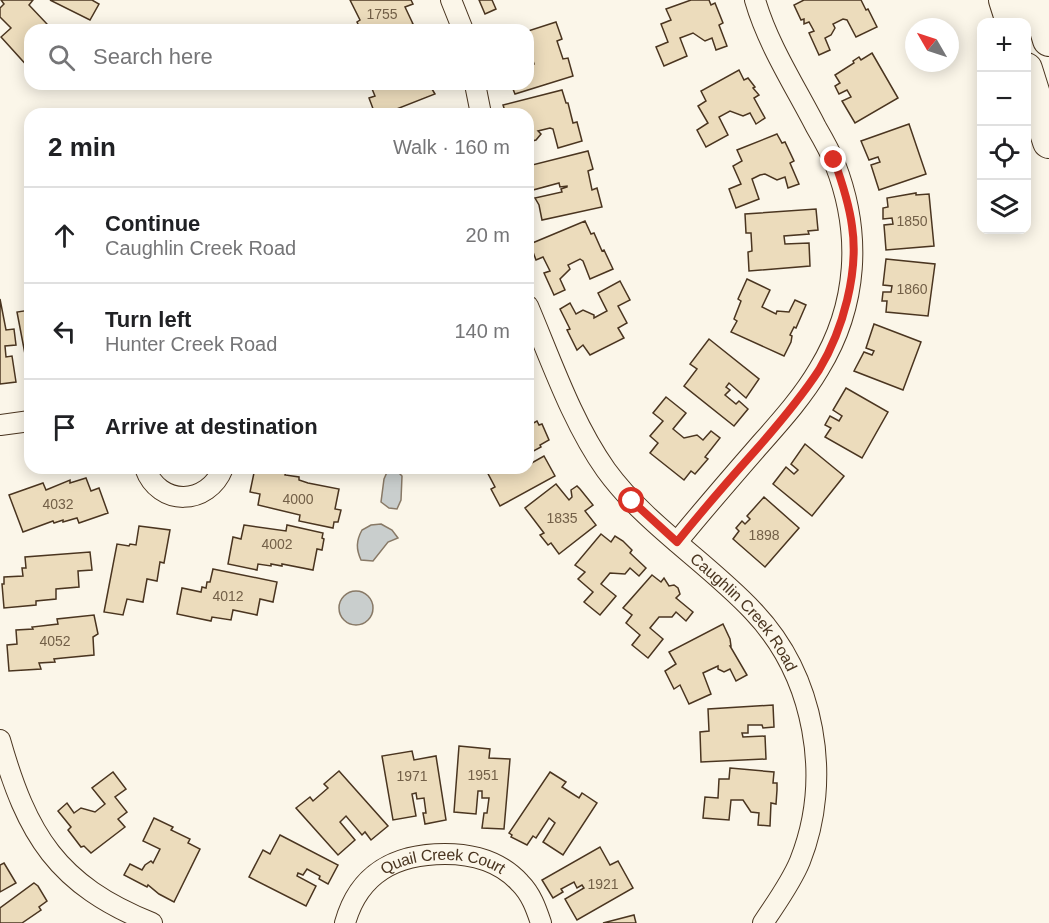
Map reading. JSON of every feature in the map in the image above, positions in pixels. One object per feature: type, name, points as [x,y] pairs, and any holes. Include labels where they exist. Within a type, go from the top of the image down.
[{"type":"main road","points":[[1005,0],[1011,18]]},
{"type":"main road","points":[[1037,0],[1049,40]]},
{"type":"main road","points":[[1027,72],[1049,142]]},
{"type":"street","points":[[451,0],[461,24]]},
{"type":"street","points":[[677,542],[788,412],[819,369],[836,333],[848,299],[853,262],[853,228],[846,191],[834,160],[774,47],[755,0]]},
{"type":"street","points":[[476,90],[480,108]]},
{"type":"street","name":"Caughlin Creek Road","points":[[534,320],[583,432],[606,470],[632,501],[737,595],[761,620],[794,667],[803,690],[809,714],[816,769],[816,797],[800,862],[783,894],[762,923]]},
{"type":"street","points":[[0,426],[24,423]]},
{"type":"street","points":[[148,474],[160,489],[177,496],[187,497],[202,494],[219,474]]},
{"type":"street","points":[[0,740],[24,811],[41,841],[65,870],[101,899],[120,910],[152,923]]},
{"type":"street","name":"Quail Creek Court","points":[[345,923],[349,909],[360,890],[374,874],[394,862],[430,854],[466,854],[488,860],[521,883],[534,903],[541,923]]},
{"type":"shaded area","points":[[386,474],[402,476],[401,500],[397,509],[389,508],[381,502]]},
{"type":"shaded area","points":[[381,524],[392,530],[398,538],[388,542],[373,561],[361,560],[357,545],[362,530],[371,525]]},
{"type":"shaded area","points":[[356,591],[368,596],[373,608],[368,620],[356,625],[344,620],[339,608],[344,596]]},
{"type":"building","points":[[1,0],[33,0],[29,5],[47,24],[24,24],[24,62],[1,37],[11,28],[0,17],[0,8],[4,4]]},
{"type":"building","points":[[50,0],[92,0],[99,4],[90,20]]},
{"type":"building","points":[[350,0],[411,0],[413,4],[405,7],[413,24],[358,24],[360,20]]},
{"type":"building","points":[[479,0],[492,0],[496,9],[485,14]]},
{"type":"building","points":[[691,0],[709,0],[711,5],[715,3],[723,23],[719,25],[727,46],[716,50],[712,38],[705,41],[693,33],[680,38],[687,56],[664,66],[656,47],[668,42],[661,24],[671,20],[666,9]]},
{"type":"building","points":[[804,0],[861,0],[877,27],[856,37],[847,20],[843,19],[833,24],[835,28],[831,35],[825,38],[830,50],[819,55],[809,33],[814,31],[809,22],[804,24],[804,19],[801,20],[794,5]]},
{"type":"building","points":[[556,22],[562,39],[557,41],[563,59],[568,58],[573,76],[534,88],[534,29]]},
{"type":"building","points":[[872,53],[898,98],[855,123],[842,101],[851,97],[847,90],[839,94],[835,86],[840,83],[835,75],[859,57],[861,60]]},
{"type":"building","points":[[739,70],[744,80],[748,78],[755,87],[753,88],[759,95],[754,98],[765,118],[756,124],[750,113],[743,116],[730,111],[719,117],[728,135],[706,147],[697,130],[708,123],[698,106],[706,101],[701,91]]},
{"type":"building","points":[[372,90],[433,90],[435,94],[399,108],[373,108],[369,98],[375,96]]},
{"type":"building","points":[[513,90],[528,90],[515,94]]},
{"type":"building","points":[[562,90],[573,123],[577,122],[582,141],[558,148],[553,129],[550,128],[538,131],[541,134],[534,140],[534,108],[504,108],[503,105]]},
{"type":"building","points":[[909,124],[926,174],[879,190],[871,165],[880,162],[878,157],[869,160],[861,141]]},
{"type":"building","points":[[777,134],[782,143],[785,142],[794,161],[790,163],[799,184],[788,188],[785,177],[777,180],[765,174],[760,175],[752,179],[759,199],[736,208],[729,189],[741,184],[733,166],[742,161],[737,150]]},
{"type":"building","points":[[588,151],[593,169],[588,171],[592,190],[597,188],[602,207],[542,220],[535,198],[562,192],[561,189],[567,186],[560,187],[559,183],[534,190],[534,164]]},
{"type":"building","points":[[916,193],[916,195],[929,194],[934,246],[886,250],[884,225],[893,224],[892,218],[883,219],[883,208],[888,207],[887,198]]},
{"type":"building","points":[[816,209],[818,230],[808,231],[809,234],[784,236],[785,244],[809,243],[810,266],[749,271],[748,252],[752,251],[751,233],[746,233],[745,214]]},
{"type":"building","points":[[585,221],[613,269],[590,279],[580,259],[568,265],[570,269],[560,279],[565,290],[554,295],[544,273],[550,271],[543,257],[536,260],[534,242]]},
{"type":"building","points":[[886,259],[935,264],[928,316],[886,312],[887,301],[882,301],[883,292],[891,292],[892,286],[883,285]]},
{"type":"building","points":[[747,279],[770,290],[762,307],[776,314],[777,311],[789,312],[795,300],[806,305],[796,328],[794,327],[790,335],[792,336],[791,342],[784,356],[731,332],[737,321],[734,319],[741,301],[738,299]]},
{"type":"building","points":[[620,281],[630,300],[618,306],[627,323],[618,328],[624,338],[590,355],[583,345],[577,350],[560,309],[570,303],[576,314],[583,310],[594,315],[594,318],[607,311],[598,293]]},
{"type":"building","points":[[0,299],[6,330],[14,329],[16,345],[5,346],[6,357],[12,356],[16,382],[0,384]]},
{"type":"building","points":[[24,311],[24,349],[17,312]]},
{"type":"building","points":[[874,324],[921,342],[903,390],[854,371],[864,352],[872,355],[874,351],[866,348]]},
{"type":"building","points":[[709,339],[759,379],[746,398],[729,383],[726,387],[730,390],[725,395],[736,404],[739,401],[748,409],[734,426],[684,386],[697,369],[690,364]]},
{"type":"building","points":[[846,388],[888,412],[862,458],[825,437],[831,428],[825,425],[830,416],[839,421],[842,416],[833,410]]},
{"type":"building","points":[[666,397],[686,413],[673,429],[684,438],[697,435],[703,440],[711,431],[720,438],[705,457],[708,459],[695,474],[691,471],[684,480],[650,453],[658,443],[650,436],[663,421],[653,413]]},
{"type":"building","points":[[537,421],[539,425],[542,424],[549,440],[534,451],[534,423]]},
{"type":"building","points":[[805,444],[844,476],[812,516],[773,484],[786,467],[794,474],[798,470],[791,464]]},
{"type":"building","points":[[544,456],[555,476],[500,506],[491,489],[495,487],[488,474],[534,474],[534,462]]},
{"type":"building","points":[[254,474],[285,474],[299,477],[299,480],[308,483],[339,489],[335,509],[341,510],[338,522],[334,522],[333,528],[299,521],[300,515],[258,505],[260,494],[250,492]]},
{"type":"building","points":[[86,478],[91,491],[99,488],[108,513],[79,523],[77,518],[63,522],[63,520],[54,523],[53,521],[23,532],[9,495],[43,483],[46,490],[70,480],[70,483]]},
{"type":"building","points":[[556,484],[569,500],[572,497],[571,490],[577,486],[580,489],[593,505],[585,511],[596,525],[559,554],[551,543],[548,545],[540,535],[544,533],[525,508]]},
{"type":"building","points":[[764,497],[799,528],[765,567],[733,539],[739,531],[736,528],[742,521],[745,524],[750,519],[747,516]]},
{"type":"building","points":[[244,525],[286,531],[287,525],[323,533],[322,550],[317,549],[313,570],[282,564],[282,566],[271,564],[271,566],[258,564],[257,570],[228,564],[233,537],[241,539]]},
{"type":"building","points":[[139,526],[170,530],[164,563],[160,562],[157,581],[147,579],[143,602],[127,599],[123,615],[104,612],[117,544],[136,545]]},
{"type":"building","points":[[601,534],[611,542],[615,536],[623,541],[632,550],[630,553],[646,568],[639,576],[630,568],[625,574],[610,573],[601,584],[616,596],[600,615],[584,602],[593,592],[578,579],[585,572],[575,565]]},
{"type":"building","points":[[90,552],[92,570],[78,571],[79,587],[56,589],[56,599],[36,601],[36,605],[4,608],[2,584],[4,584],[4,577],[23,576],[22,568],[26,568],[25,557]]},
{"type":"building","points":[[213,569],[277,582],[273,602],[260,599],[257,615],[233,610],[231,620],[212,617],[211,621],[177,614],[182,588],[201,592],[202,587],[206,588],[207,582],[210,582]]},
{"type":"building","points":[[652,575],[661,582],[664,578],[669,586],[674,585],[678,588],[680,594],[676,598],[693,612],[686,621],[676,612],[672,617],[659,617],[650,628],[663,639],[648,658],[632,645],[640,635],[626,623],[632,615],[623,608]]},
{"type":"building","points":[[94,615],[98,634],[93,637],[94,655],[54,659],[55,662],[39,663],[41,669],[9,671],[7,645],[17,644],[16,630],[58,624],[57,619]]},
{"type":"building","points":[[723,624],[730,639],[730,646],[747,675],[736,681],[730,669],[724,672],[718,669],[718,666],[703,673],[711,694],[689,704],[680,685],[674,689],[665,671],[676,664],[669,652]]},
{"type":"building","points":[[773,705],[774,727],[763,728],[762,725],[748,725],[748,733],[742,733],[743,737],[765,736],[766,759],[701,762],[700,732],[709,731],[708,709]]},
{"type":"building","points":[[459,746],[490,749],[489,758],[510,759],[504,829],[482,828],[489,798],[482,798],[482,791],[478,791],[476,814],[454,812]]},
{"type":"building","points":[[412,751],[414,760],[436,756],[446,820],[425,824],[424,798],[417,799],[416,793],[412,794],[416,816],[393,820],[382,756]]},
{"type":"building","points":[[730,768],[774,772],[773,783],[777,783],[776,804],[771,803],[770,826],[758,825],[759,813],[751,812],[743,800],[731,800],[729,820],[703,818],[705,797],[718,798],[719,779],[729,779]]},
{"type":"building","points":[[339,771],[388,826],[371,840],[365,832],[362,835],[346,816],[340,822],[355,840],[338,855],[296,808],[310,797],[313,801],[328,788],[324,784]]},
{"type":"building","points":[[113,772],[126,789],[115,797],[127,812],[118,819],[125,827],[91,853],[84,846],[81,847],[68,830],[71,827],[58,811],[67,803],[74,813],[81,808],[95,812],[105,804],[92,788]]},
{"type":"building","points":[[550,772],[566,782],[562,787],[579,798],[582,793],[597,803],[563,855],[543,842],[555,823],[549,818],[536,838],[533,836],[527,845],[511,837],[509,833]]},
{"type":"building","points":[[154,818],[173,827],[171,830],[190,839],[188,843],[200,849],[174,902],[148,885],[147,887],[124,875],[130,864],[142,870],[151,861],[153,863],[160,849],[143,841]]},
{"type":"building","points":[[280,835],[338,865],[328,884],[319,879],[320,876],[307,869],[303,875],[298,873],[297,876],[316,886],[306,906],[249,877],[263,850],[270,854]]},
{"type":"building","points":[[600,847],[610,865],[618,861],[633,888],[577,920],[565,899],[584,888],[582,885],[577,888],[574,882],[561,889],[563,892],[553,898],[542,880]]},
{"type":"building","points":[[4,863],[16,883],[0,892],[0,865]]},
{"type":"building","points":[[34,883],[47,901],[39,907],[41,910],[22,923],[0,923],[0,908]]},
{"type":"building","points":[[634,915],[636,923],[603,923]]},
{"type":"route","points":[[632,501],[677,542],[788,412],[819,369],[836,333],[848,299],[853,262],[853,228],[846,191],[834,160]]}]
